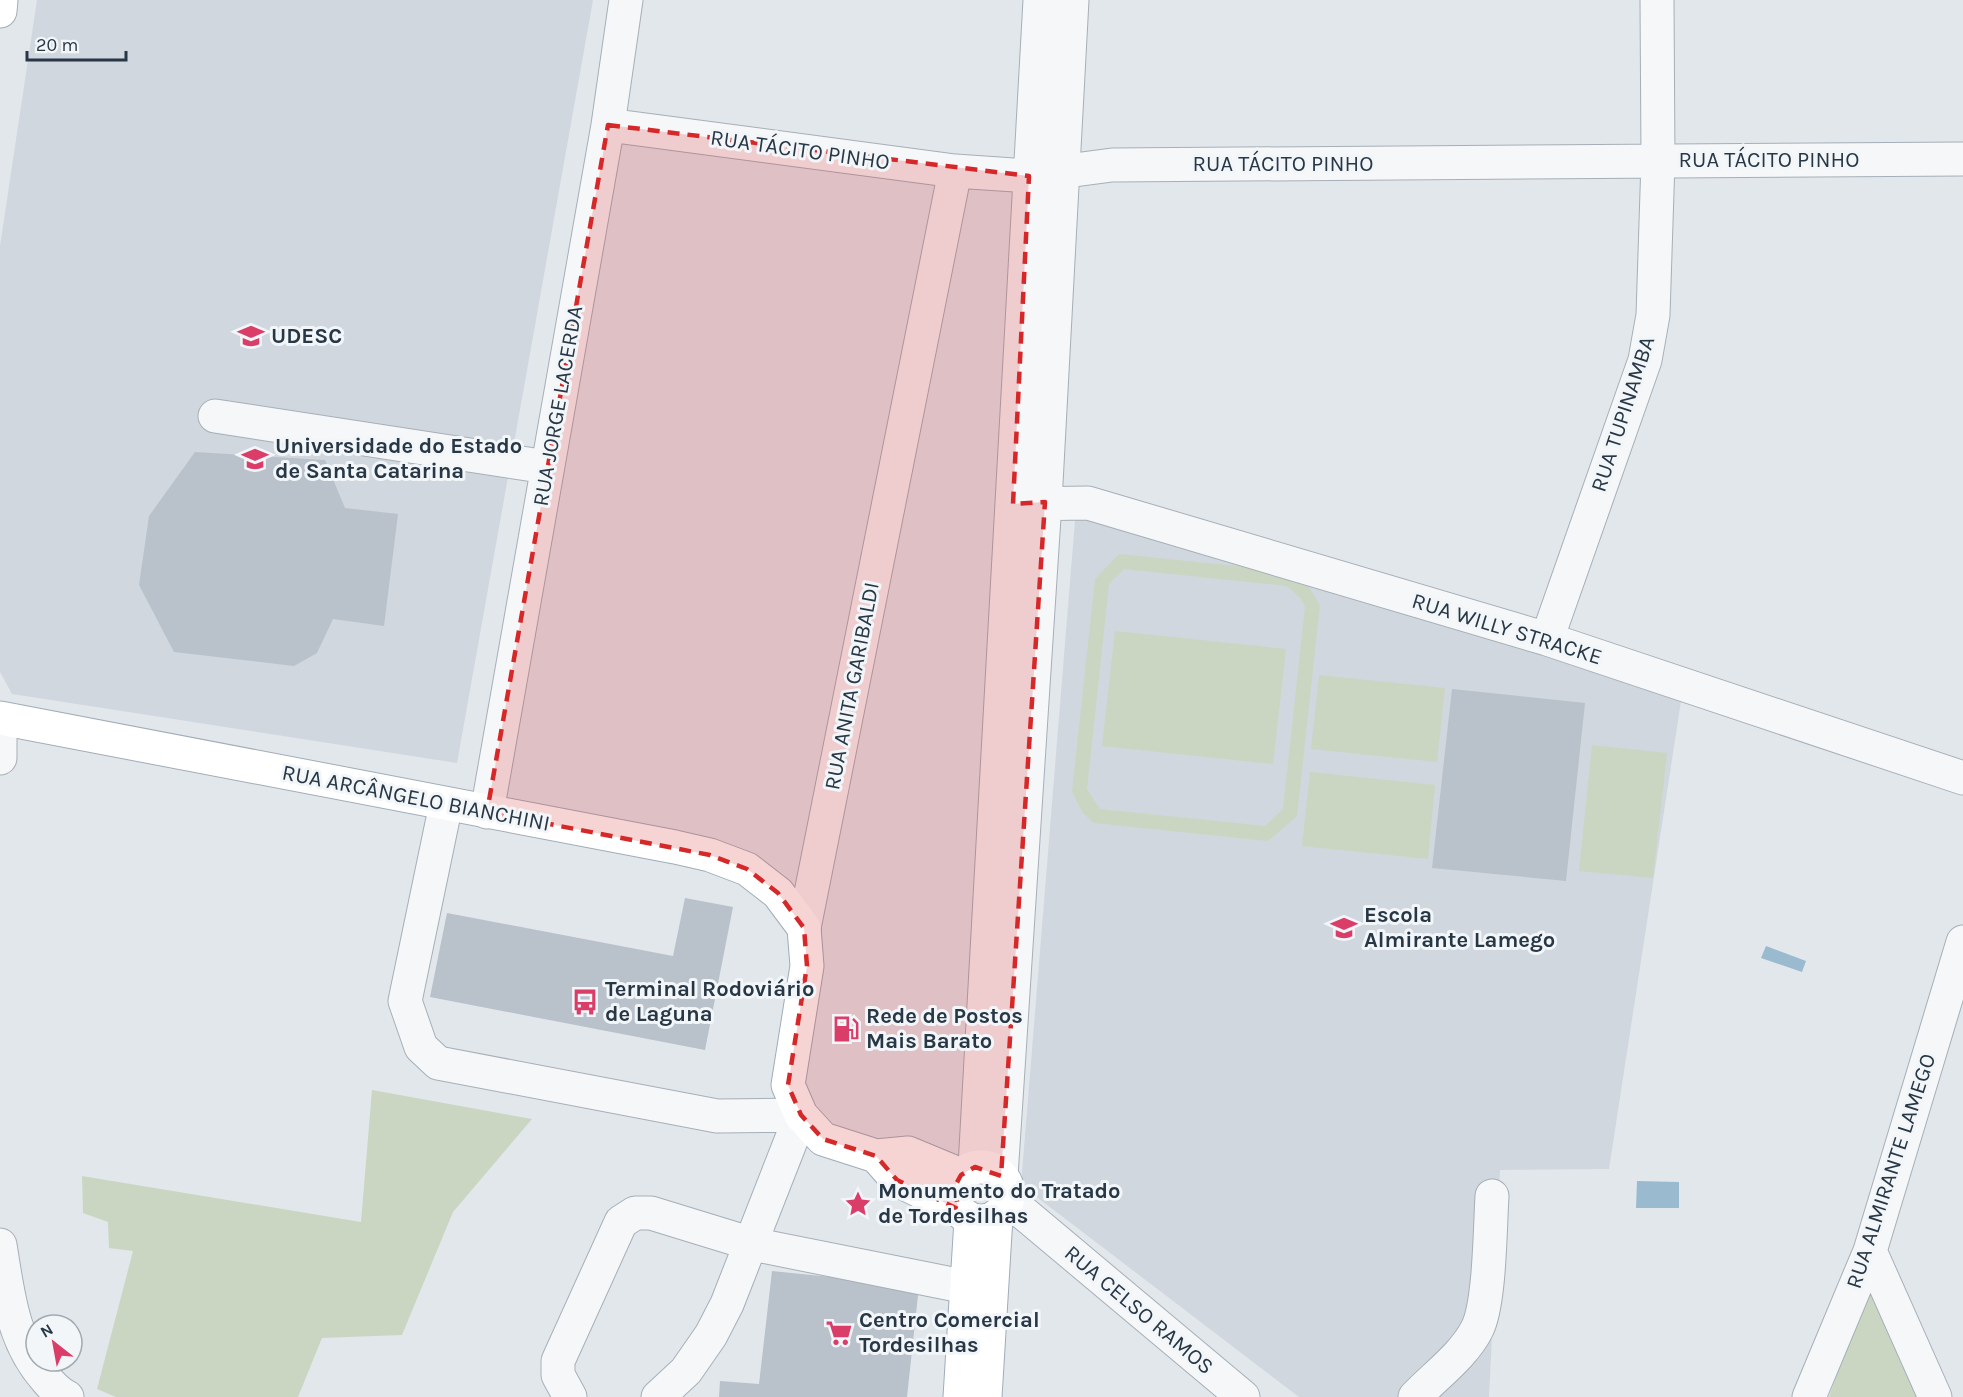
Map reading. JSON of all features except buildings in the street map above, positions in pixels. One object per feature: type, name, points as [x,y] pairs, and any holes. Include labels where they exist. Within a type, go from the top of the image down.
[{"type":"main road","points":[[0,11],[2,0]]},
{"type":"main road","name":"RUA ARCÂNGELO BIANCHINI","points":[[1,719],[710,855],[747,869],[755,875],[778,893],[804,928]]},
{"type":"main road","name":"RUA ANITA GARIBALDI","points":[[804,928],[807,966],[788,1085],[801,1115],[823,1138],[876,1156],[908,1153],[981,1195]]},
{"type":"main road","points":[[960,1397],[967,1287],[981,1195]]},
{"type":"main road","points":[[981,1195],[985,1397]]},
{"type":"street","name":"RUA JORGE LACERDA","points":[[487,812],[608,124],[626,0]]},
{"type":"street","points":[[981,1195],[1045,502],[1045,175],[1040,0]]},
{"type":"street","points":[[981,1195],[1013,504],[1045,175],[1072,0]]},
{"type":"street","name":"RUA TUPINAMBA","points":[[1547,639],[1644,360],[1653,315],[1658,161],[1657,0]]},
{"type":"street","name":"RUA TÁCITO PINHO","points":[[608,124],[955,171],[1045,175],[1112,165],[1963,159]]},
{"type":"street","name":"RUA ANITA GARIBALDI","points":[[804,928],[955,171]]},
{"type":"street","points":[[215,416],[547,467]]},
{"type":"street","name":"RUA WILLY STRACKE","points":[[1013,504],[1088,503],[1547,639],[1963,778]]},
{"type":"street","points":[[0,758],[1,719]]},
{"type":"street","points":[[446,804],[405,1001],[421,1047],[438,1063],[717,1116],[801,1115],[727,1304],[711,1335],[686,1371],[658,1397]]},
{"type":"street","name":"RUA ALMIRANTE LAMEGO","points":[[1809,1397],[1870,1251],[1963,942]]},
{"type":"street","name":"RUA CELSO RAMOS","points":[[981,1195],[1243,1397]]},
{"type":"street","points":[[1414,1397],[1465,1347],[1478,1329],[1484,1310],[1492,1196]]},
{"type":"street","points":[[570,1397],[558,1375],[558,1361],[621,1222],[634,1213],[651,1213],[752,1244],[967,1287]]},
{"type":"street","points":[[0,1245],[12,1314],[29,1361],[59,1394],[67,1397]]},
{"type":"street","points":[[1870,1251],[1935,1397]]},
{"type":"highlighted area","points":[[608,125],[1029,176],[1013,504],[1045,502],[1001,1176],[975,1167],[961,1175],[955,1186],[958,1209],[897,1180],[876,1156],[823,1139],[801,1115],[788,1085],[807,966],[804,928],[778,893],[747,869],[710,855],[487,812]]},
{"type":"shaded area","name":"Universidade do Estado de Santa Catarina","points":[[37,0],[593,0],[457,763],[12,694],[0,672],[0,246]]},
{"type":"shaded area","name":"Escola Almirante Lamego","points":[[1076,508],[1683,688],[1609,1169],[1500,1170],[1489,1397],[1299,1397],[1021,1185]]},
{"type":"green space","points":[[1119,554],[1293,572],[1305,581],[1320,605],[1297,816],[1268,841],[1094,823],[1083,813],[1072,792],[1095,579]],"holes":[[[1124,569],[1287,586],[1301,599],[1305,607],[1283,809],[1265,826],[1100,809],[1087,789],[1109,584]]]},
{"type":"green space","points":[[1115,631],[1286,649],[1273,764],[1102,746]]},
{"type":"green space","points":[[1319,675],[1445,688],[1437,762],[1311,749]]},
{"type":"green space","points":[[1592,745],[1667,753],[1653,878],[1579,871]]},
{"type":"green space","points":[[1310,772],[1435,785],[1428,859],[1302,846]]},
{"type":"green space","points":[[372,1090],[532,1119],[453,1212],[402,1335],[322,1338],[298,1397],[116,1397],[97,1389],[133,1251],[109,1248],[108,1222],[83,1213],[82,1176],[361,1222]]},
{"type":"green space","points":[[1869,1284],[1875,1291],[1901,1364],[1920,1397],[1829,1397]]},
{"type":"water","points":[[1766,946],[1806,961],[1802,972],[1761,958]]},
{"type":"water","points":[[1637,1181],[1679,1182],[1679,1208],[1636,1208]]},
{"type":"place","name":"UDESC","points":[[251,336]]},
{"type":"place","name":"Universidade do Estado de Santa Catarina","points":[[255,459]]},
{"type":"place","name":"Escola Almirante Lamego","points":[[1344,928]]},
{"type":"place","name":"Terminal Rodoviário de Laguna","points":[[585,1002]]},
{"type":"place","name":"Rede de Postos Mais Barato","points":[[846,1029]]},
{"type":"place","name":"Monumento do Tratado de Tordesilhas","points":[[858,1204]]},
{"type":"place","name":"Centro Comercial Tordesilhas","points":[[839,1333]]}]
